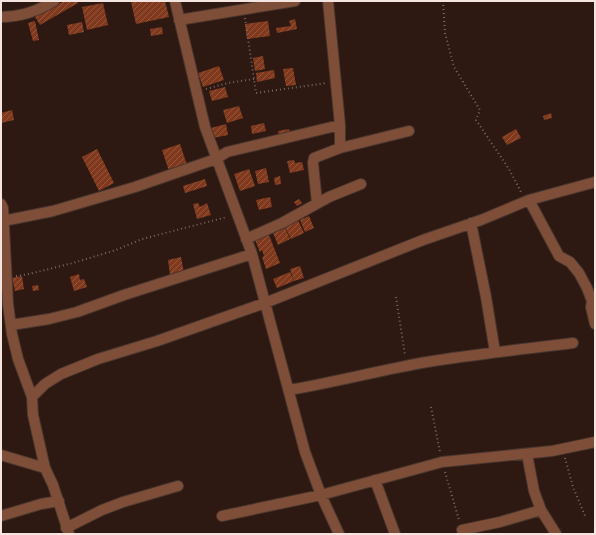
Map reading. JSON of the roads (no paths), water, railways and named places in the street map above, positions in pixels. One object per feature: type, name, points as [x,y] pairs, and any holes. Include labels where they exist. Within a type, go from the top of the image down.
[{"type":"street","points":[[1,17],[34,11],[54,1]]},
{"type":"street","points":[[175,1],[205,127],[252,254],[305,452],[321,495],[339,534]]},
{"type":"street","points":[[179,20],[295,1]]},
{"type":"street","points":[[328,1],[340,125],[340,148]]},
{"type":"street","points":[[3,221],[53,211],[135,187],[216,159],[227,152],[340,125]]},
{"type":"street","points":[[317,203],[313,163],[314,158],[340,148],[409,131]]},
{"type":"street","points":[[32,397],[45,384],[61,374],[92,362],[265,303],[423,240],[529,200],[595,182]]},
{"type":"street","points":[[246,239],[282,224],[338,192],[361,184]]},
{"type":"street","points":[[529,200],[559,256],[570,262],[579,273],[587,288],[592,301],[591,307],[595,324]]},
{"type":"street","points":[[1,204],[3,208],[11,325],[18,359],[32,397],[33,415],[45,468],[59,501],[68,531],[102,510],[123,502],[178,486]]},
{"type":"street","points":[[471,223],[486,297],[495,352]]},
{"type":"street","points":[[11,325],[49,319],[78,312],[124,295],[252,254]]},
{"type":"street","points":[[289,390],[334,382],[406,366],[495,352],[573,343]]},
{"type":"street","points":[[222,516],[321,495],[442,462],[526,454],[562,449],[595,442]]},
{"type":"street","points":[[526,454],[534,492],[541,510],[556,534]]},
{"type":"street","points":[[1,455],[45,468]]},
{"type":"street","points":[[375,480],[395,534]]},
{"type":"street","points":[[1,516],[40,504],[59,501]]},
{"type":"street","points":[[462,530],[500,522],[541,510]]}]
